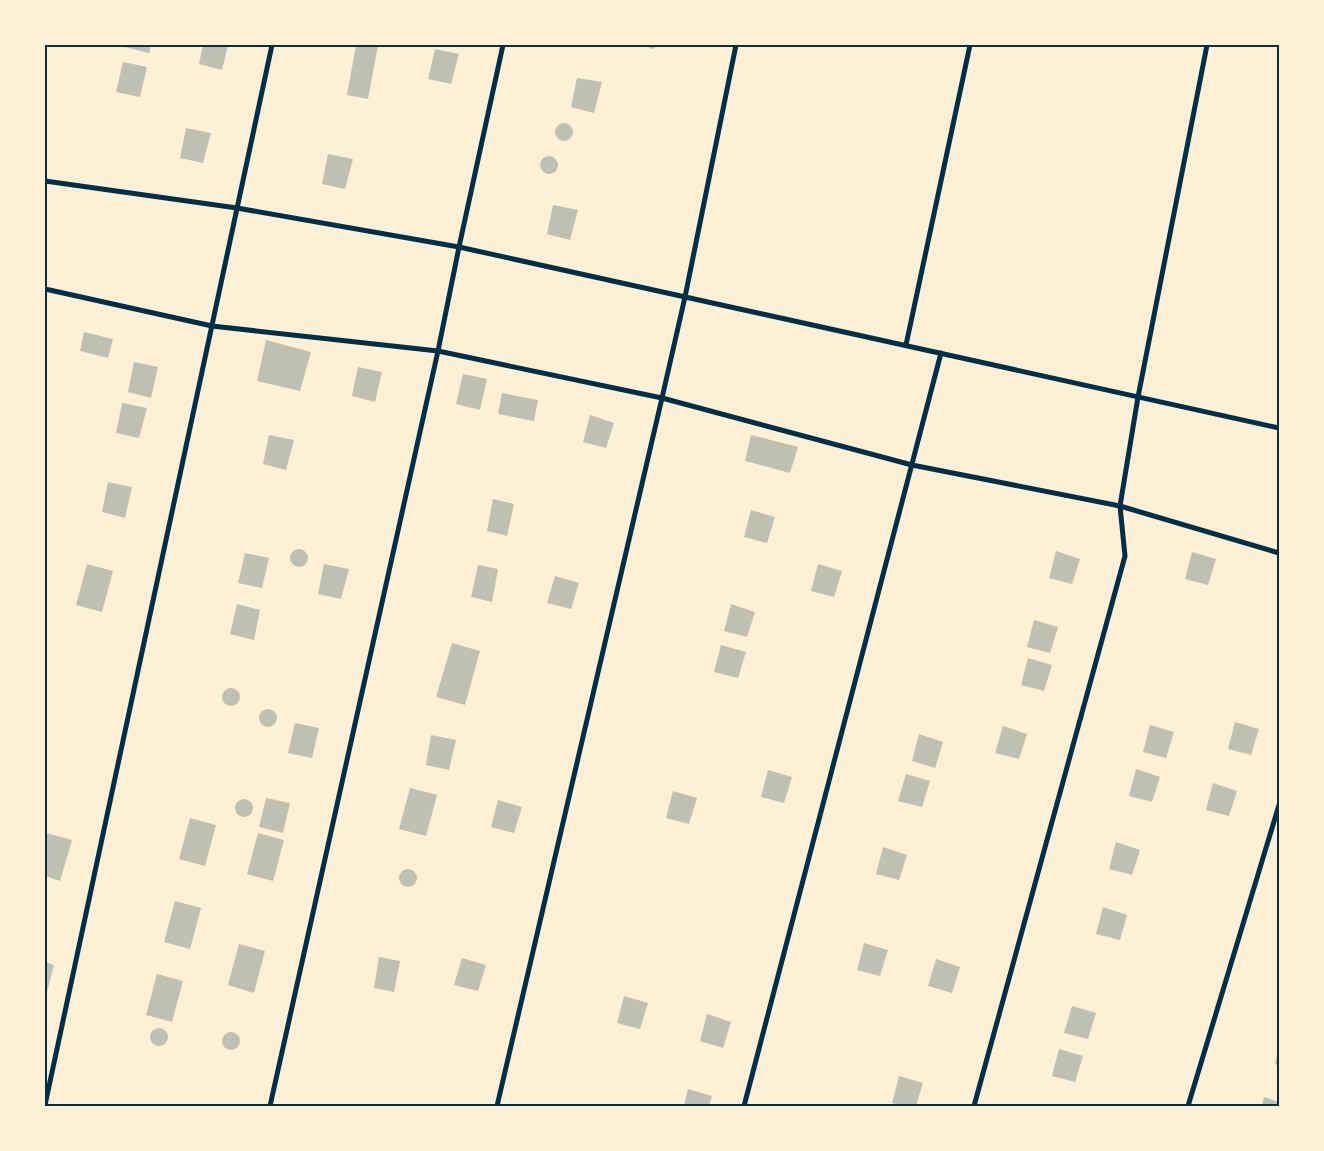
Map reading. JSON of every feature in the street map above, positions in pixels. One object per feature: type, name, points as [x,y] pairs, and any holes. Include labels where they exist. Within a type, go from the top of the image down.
[{"type":"street","points":[[45,1105],[272,45]]},
{"type":"street","points":[[270,1106],[504,45]]},
{"type":"street","points":[[497,1106],[685,297],[736,45]]},
{"type":"street","points":[[906,345],[970,45]]},
{"type":"street","points":[[974,1106],[1125,556],[1120,506],[1138,397],[1207,45]]},
{"type":"street","points":[[45,181],[237,208],[459,247],[1279,428]]},
{"type":"street","points":[[45,289],[212,326],[438,351],[662,398],[912,465],[1120,506],[1279,553]]},
{"type":"street","points":[[744,1106],[942,353]]},
{"type":"street","points":[[1188,1106],[1279,804]]},
{"type":"building","points":[[126,45],[151,45],[149,53],[125,47]]},
{"type":"building","points":[[203,45],[228,45],[222,70],[199,64]]},
{"type":"building","points":[[356,45],[378,45],[368,99],[347,95]]},
{"type":"building","points":[[643,45],[659,45],[652,49]]},
{"type":"building","points":[[435,49],[459,54],[451,84],[428,79]]},
{"type":"building","points":[[123,62],[147,67],[140,97],[116,92]]},
{"type":"building","points":[[577,78],[602,82],[594,113],[571,107]]},
{"type":"building","points":[[564,123],[570,126],[573,132],[570,138],[564,141],[558,138],[555,132],[558,126]]},
{"type":"building","points":[[186,128],[211,133],[203,163],[180,158]]},
{"type":"building","points":[[328,154],[353,159],[345,189],[322,184]]},
{"type":"building","points":[[549,156],[555,159],[558,165],[555,171],[549,174],[543,171],[540,165],[543,159]]},
{"type":"building","points":[[553,205],[578,210],[570,240],[547,234]]},
{"type":"building","points":[[84,332],[113,339],[108,358],[80,351]]},
{"type":"building","points":[[266,340],[311,352],[300,391],[257,381]]},
{"type":"building","points":[[134,362],[158,367],[151,398],[128,392]]},
{"type":"building","points":[[358,367],[382,372],[375,402],[352,396]]},
{"type":"building","points":[[463,374],[487,379],[480,410],[456,404]]},
{"type":"building","points":[[502,393],[538,400],[534,421],[498,414]]},
{"type":"building","points":[[122,403],[147,408],[139,438],[116,433]]},
{"type":"building","points":[[590,415],[614,423],[606,448],[583,442]]},
{"type":"building","points":[[269,435],[294,440],[286,470],[263,464]]},
{"type":"building","points":[[751,435],[798,447],[790,473],[745,461]]},
{"type":"building","points":[[108,482],[132,487],[125,518],[102,512]]},
{"type":"building","points":[[493,499],[514,504],[507,536],[487,531]]},
{"type":"building","points":[[751,510],[775,517],[767,543],[744,537]]},
{"type":"building","points":[[299,549],[305,552],[308,558],[305,564],[299,567],[293,564],[290,558],[293,552]]},
{"type":"building","points":[[1056,551],[1080,559],[1072,584],[1049,578]]},
{"type":"building","points":[[1192,552],[1216,559],[1208,585],[1185,579]]},
{"type":"building","points":[[245,553],[269,558],[262,588],[238,583]]},
{"type":"building","points":[[87,564],[113,571],[102,612],[76,605]]},
{"type":"building","points":[[324,564],[349,569],[341,599],[318,594]]},
{"type":"building","points":[[818,564],[842,571],[834,597],[811,591]]},
{"type":"building","points":[[478,565],[498,569],[492,602],[471,597]]},
{"type":"building","points":[[555,576],[579,583],[571,609],[547,603]]},
{"type":"building","points":[[237,604],[260,610],[254,640],[230,634]]},
{"type":"building","points":[[731,604],[755,612],[747,637],[724,631]]},
{"type":"building","points":[[1034,620],[1058,627],[1050,653],[1027,647]]},
{"type":"building","points":[[452,643],[480,651],[465,705],[436,697]]},
{"type":"building","points":[[721,645],[746,652],[738,678],[714,672]]},
{"type":"building","points":[[1028,658],[1052,665],[1044,691],[1021,685]]},
{"type":"building","points":[[231,688],[237,691],[240,697],[237,703],[231,706],[225,703],[222,697],[225,691]]},
{"type":"building","points":[[268,709],[274,712],[277,718],[274,724],[268,727],[262,724],[259,718],[262,712]]},
{"type":"building","points":[[1235,722],[1259,729],[1251,755],[1228,749]]},
{"type":"building","points":[[295,723],[319,728],[312,758],[288,753]]},
{"type":"building","points":[[1150,725],[1174,732],[1166,758],[1143,752]]},
{"type":"building","points":[[1003,726],[1027,734],[1019,759],[995,753]]},
{"type":"building","points":[[919,734],[943,742],[935,768],[912,761]]},
{"type":"building","points":[[431,735],[456,740],[449,770],[426,765]]},
{"type":"building","points":[[1136,769],[1160,777],[1152,802],[1129,796]]},
{"type":"building","points":[[768,770],[792,777],[784,803],[761,797]]},
{"type":"building","points":[[906,774],[930,781],[922,807],[898,801]]},
{"type":"building","points":[[1213,783],[1237,791],[1229,816],[1206,810]]},
{"type":"building","points":[[410,788],[437,795],[426,836],[399,829]]},
{"type":"building","points":[[673,791],[697,798],[689,824],[666,818]]},
{"type":"building","points":[[266,798],[290,803],[283,833],[259,827]]},
{"type":"building","points":[[244,799],[250,802],[253,808],[250,814],[244,817],[238,814],[235,808],[238,802]]},
{"type":"building","points":[[498,800],[522,807],[514,833],[491,827]]},
{"type":"building","points":[[190,818],[216,825],[205,866],[179,859]]},
{"type":"building","points":[[46,833],[72,840],[60,881],[45,876]]},
{"type":"building","points":[[258,833],[284,840],[273,881],[247,874]]},
{"type":"building","points":[[1116,842],[1140,850],[1132,875],[1109,869]]},
{"type":"building","points":[[883,847],[907,855],[899,880],[876,874]]},
{"type":"building","points":[[408,869],[414,872],[417,878],[414,884],[408,887],[402,884],[399,878],[402,872]]},
{"type":"building","points":[[175,901],[201,908],[190,949],[164,942]]},
{"type":"building","points":[[1103,907],[1127,915],[1120,940],[1096,934]]},
{"type":"building","points":[[864,943],[888,950],[880,976],[857,970]]},
{"type":"building","points":[[239,944],[265,951],[254,993],[228,985]]},
{"type":"building","points":[[379,957],[400,961],[394,992],[374,988]]},
{"type":"building","points":[[462,958],[486,965],[478,991],[454,985]]},
{"type":"building","points":[[936,959],[960,967],[952,993],[928,986]]},
{"type":"building","points":[[45,962],[54,965],[46,996],[45,996]]},
{"type":"building","points":[[157,974],[183,981],[172,1022],[146,1015]]},
{"type":"building","points":[[624,996],[648,1003],[640,1029],[617,1023]]},
{"type":"building","points":[[1072,1006],[1096,1013],[1088,1039],[1064,1033]]},
{"type":"building","points":[[707,1014],[731,1022],[723,1048],[700,1041]]},
{"type":"building","points":[[159,1028],[165,1031],[168,1037],[165,1043],[159,1046],[153,1043],[150,1037],[153,1031]]},
{"type":"building","points":[[231,1032],[237,1035],[240,1041],[237,1047],[231,1050],[225,1047],[222,1041],[225,1035]]},
{"type":"building","points":[[1059,1049],[1083,1056],[1075,1082],[1052,1076]]},
{"type":"building","points":[[1279,1050],[1279,1066],[1275,1064]]},
{"type":"building","points":[[899,1076],[923,1083],[916,1106],[892,1103]]},
{"type":"building","points":[[688,1089],[712,1096],[709,1106],[684,1106]]},
{"type":"building","points":[[1264,1097],[1279,1102],[1279,1106],[1262,1106]]}]
